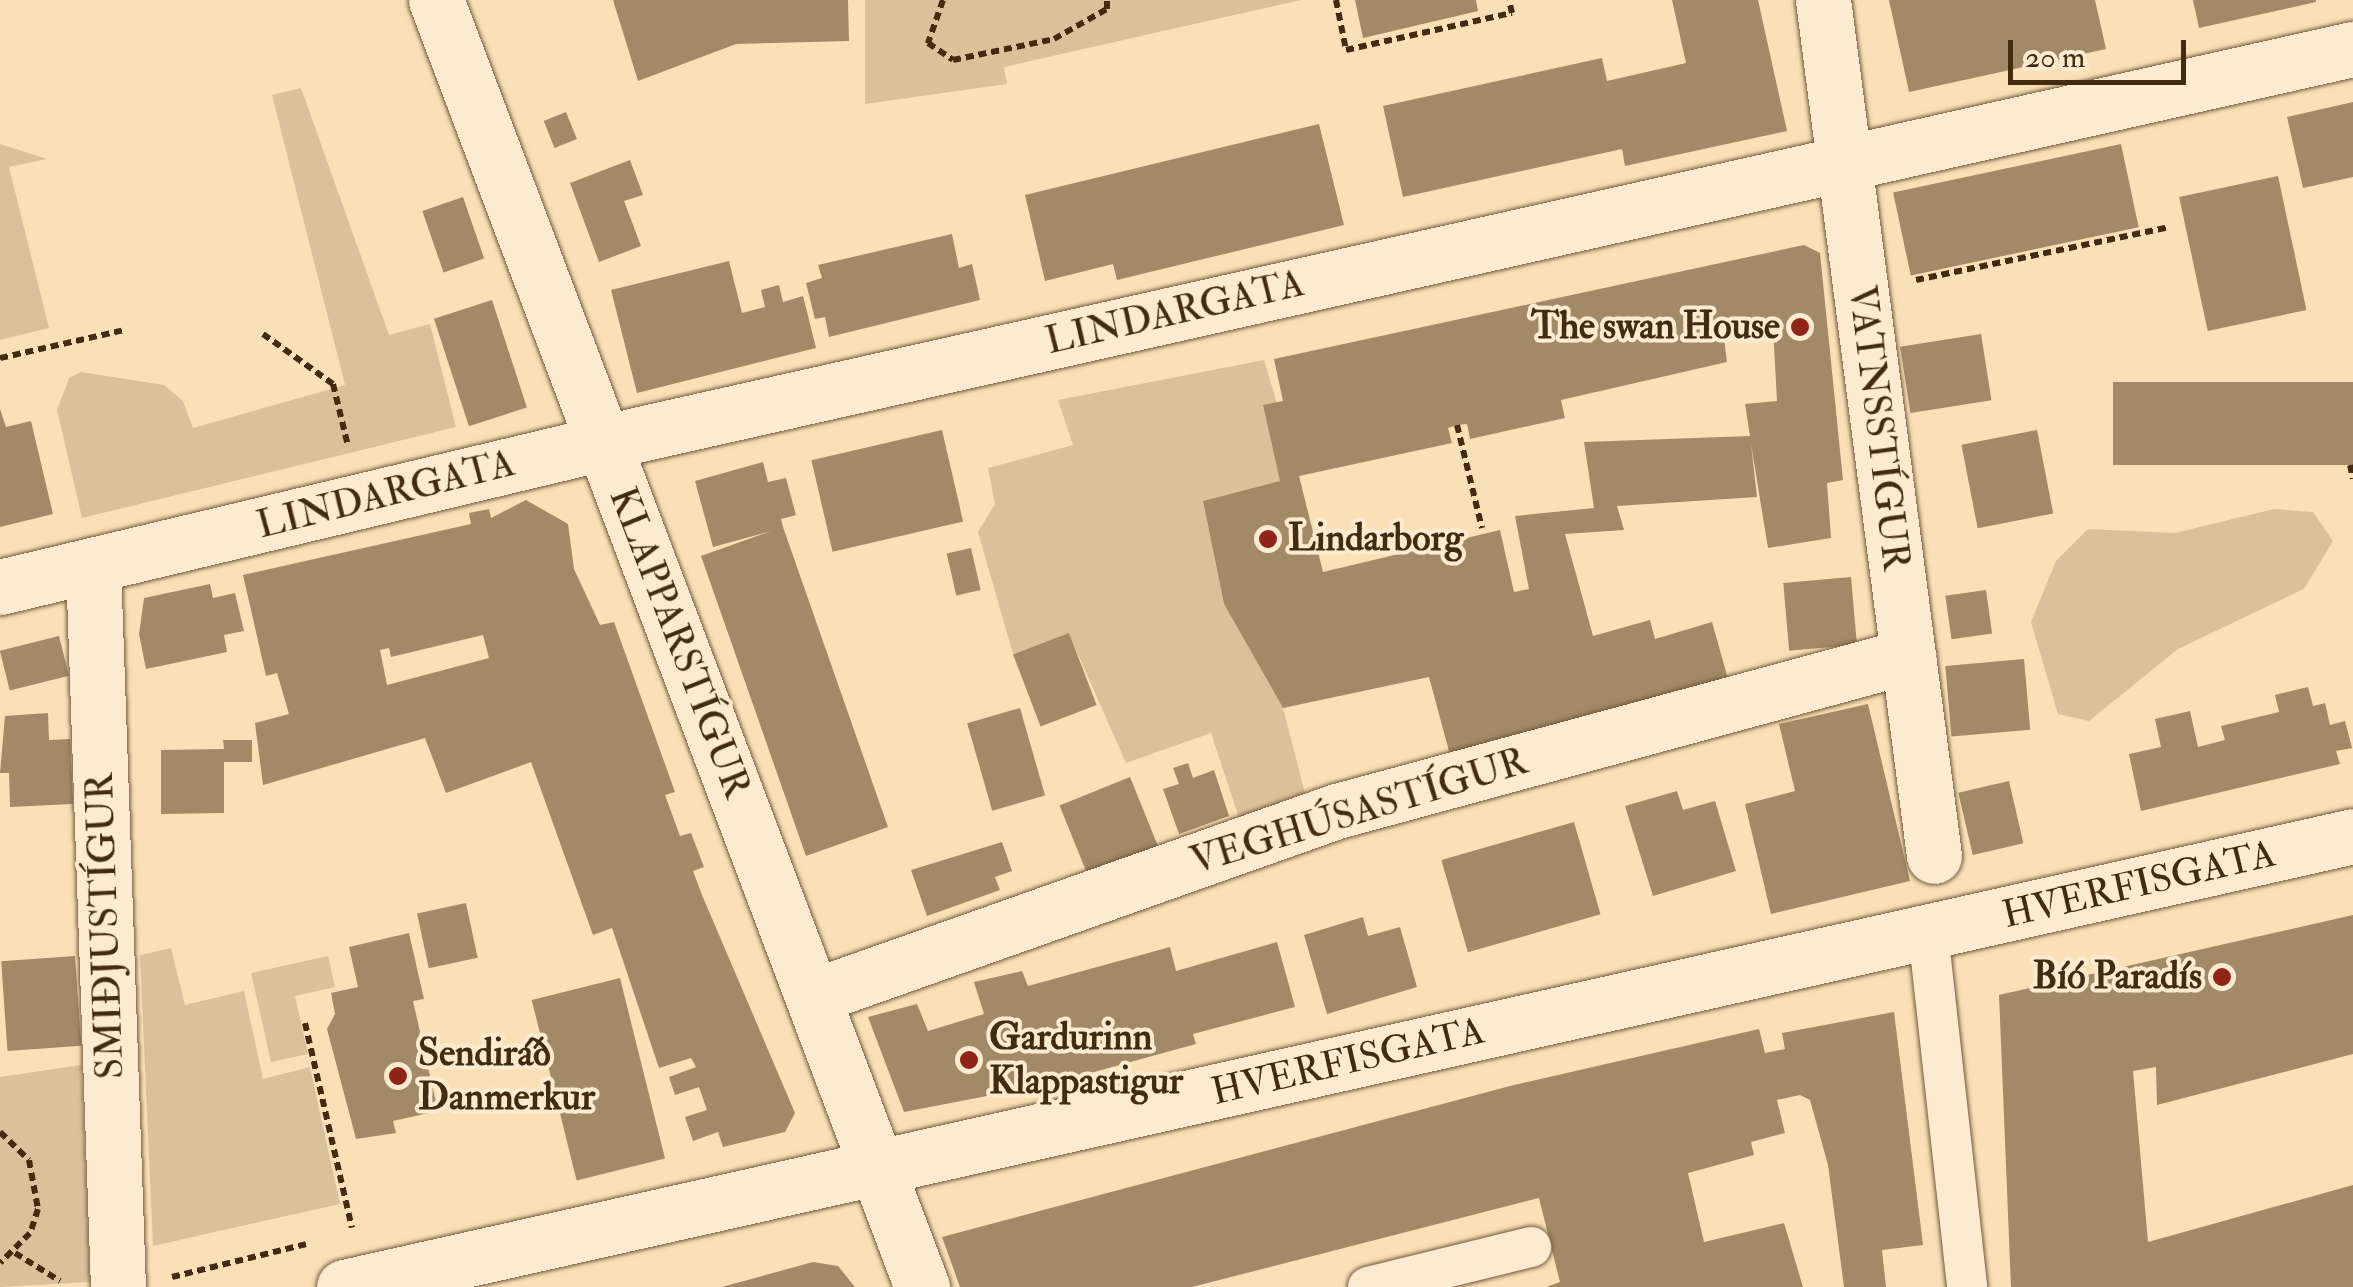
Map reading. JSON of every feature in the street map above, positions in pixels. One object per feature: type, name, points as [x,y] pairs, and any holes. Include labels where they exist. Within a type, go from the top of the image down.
[{"type":"street","name":"KLAPPARSTÍGUR","points":[[436,0],[600,444],[817,995],[922,1287]]},
{"type":"street","name":"VATNSSTÍGUR","points":[[1822,0],[1934,856]]},
{"type":"street","name":"LINDARGATA","points":[[0,587],[600,444],[2353,49]]},
{"type":"street","name":"SMIÐJUSTÍGUR","points":[[93,566],[118,1287]]},
{"type":"street","name":"VEGHÚSASTÍGUR","points":[[817,995],[1337,811],[1908,656]]},
{"type":"street","name":"HVERFISGATA","points":[[354,1285],[2353,836]]},
{"type":"street","points":[[1928,932],[1966,1287]]},
{"type":"street","points":[[1373,1286],[1531,1247]]},
{"type":"path","points":[[943,0],[928,43],[952,60],[1054,39],[1107,9],[1107,0]]},
{"type":"path","points":[[1336,0],[1346,50],[1512,13],[1509,0]]},
{"type":"path","points":[[1860,292],[2169,227]]},
{"type":"path","points":[[0,358],[124,330]]},
{"type":"path","points":[[262,334],[332,384],[353,465]]},
{"type":"path","points":[[1457,426],[1482,528]]},
{"type":"path","points":[[2350,465],[2353,479]]},
{"type":"path","points":[[304,1023],[354,1285]]},
{"type":"path","points":[[0,1132],[29,1160],[38,1184],[38,1209],[14,1252],[0,1262]]},
{"type":"path","points":[[14,1252],[70,1287]]},
{"type":"shaded area","points":[[865,0],[1301,0],[1004,67],[1007,84],[865,104]]},
{"type":"shaded area","points":[[301,88],[389,335],[430,324],[456,427],[82,518],[57,410],[69,378],[81,372],[164,385],[183,401],[193,428],[345,385],[272,95]]},
{"type":"shaded area","points":[[0,144],[47,159],[9,167],[49,328],[0,340]]},
{"type":"shaded area","points":[[1264,360],[1299,476],[1203,501],[1224,604],[1283,708],[1305,793],[1239,818],[1211,733],[1126,763],[1069,634],[1013,654],[978,532],[995,504],[988,468],[1073,445],[1058,400]]},
{"type":"shaded area","points":[[2274,509],[2313,512],[2333,541],[2304,589],[2178,649],[2089,721],[2058,714],[2031,622],[2056,561],[2088,529],[2175,533]]},
{"type":"shaded area","points":[[171,948],[185,1005],[244,991],[263,1079],[310,1067],[340,1204],[153,1246],[140,955]]},
{"type":"shaded area","points":[[328,956],[335,987],[295,996],[308,1054],[271,1062],[251,973]]},
{"type":"shaded area","points":[[81,1065],[90,1282],[0,1287],[0,1077]]},
{"type":"building","points":[[613,0],[848,0],[849,41],[736,44],[638,81]]},
{"type":"building","points":[[1355,0],[1476,0],[1478,11],[1363,38]]},
{"type":"building","points":[[1672,0],[1758,0],[1787,131],[1625,166],[1622,149],[1403,197],[1383,106],[1602,58],[1607,81],[1686,63]]},
{"type":"building","points":[[1889,0],[2095,0],[2106,49],[1909,92]]},
{"type":"building","points":[[2193,0],[2316,0],[2316,2],[2199,28]]},
{"type":"building","points":[[2353,102],[2353,177],[2303,188],[2287,117]]},
{"type":"building","points":[[566,112],[577,139],[555,148],[544,121]]},
{"type":"building","points":[[1319,124],[1344,225],[1117,280],[1113,264],[1045,281],[1025,195]]},
{"type":"building","points":[[2121,144],[2139,227],[1911,276],[1893,192]]},
{"type":"building","points":[[630,160],[643,195],[624,201],[641,246],[599,262],[570,183]]},
{"type":"building","points":[[2278,176],[2306,310],[2208,331],[2179,197]]},
{"type":"building","points":[[463,197],[484,258],[444,272],[422,211]]},
{"type":"building","points":[[952,234],[959,268],[972,264],[980,300],[829,337],[825,317],[815,319],[806,283],[822,278],[818,265]]},
{"type":"building","points":[[1804,245],[1820,253],[1843,480],[1827,483],[1831,538],[1768,548],[1751,444],[1757,497],[1617,506],[1624,530],[1565,534],[1593,636],[1650,620],[1655,639],[1712,622],[1728,679],[1450,755],[1429,677],[1283,708],[1224,604],[1203,501],[1280,481],[1263,405],[1283,401],[1274,359]],"holes":[[[1773,327],[1777,401],[1745,404],[1750,436],[1584,442],[1594,508],[1515,516],[1529,589],[1514,592],[1500,530],[1323,572],[1299,476],[1452,443],[1448,428],[1457,425],[1467,424],[1470,439],[1565,418],[1561,400],[1727,362],[1724,338]]]},
{"type":"building","points":[[729,261],[742,313],[765,307],[761,290],[779,285],[783,302],[803,296],[816,348],[637,393],[611,290]]},
{"type":"building","points":[[492,300],[527,407],[469,426],[434,319]]},
{"type":"building","points":[[1981,334],[1991,400],[1910,413],[1900,347]]},
{"type":"building","points":[[2113,382],[2353,382],[2353,465],[2113,465]]},
{"type":"building","points":[[0,409],[6,427],[31,421],[53,514],[0,527]]},
{"type":"building","points":[[942,430],[963,522],[833,552],[811,460]]},
{"type":"building","points":[[2037,430],[2053,513],[1978,528],[1961,445]]},
{"type":"building","points":[[763,462],[768,482],[786,478],[796,515],[781,519],[783,527],[888,827],[806,856],[701,556],[771,531],[713,547],[695,481]]},
{"type":"building","points":[[526,500],[568,524],[574,569],[600,625],[614,622],[675,792],[665,795],[680,836],[691,833],[704,867],[693,871],[795,1113],[785,1132],[723,1147],[718,1132],[693,1141],[685,1117],[707,1110],[699,1087],[675,1095],[669,1077],[696,1067],[691,1058],[659,1068],[612,928],[593,935],[531,762],[446,793],[425,738],[263,785],[255,723],[289,714],[277,673],[266,676],[243,575],[471,524],[469,513],[489,509],[491,518]],"holes":[[[483,635],[489,658],[387,685],[380,650],[389,648],[391,657]]]},
{"type":"building","points":[[971,548],[981,590],[956,596],[947,554]]},
{"type":"building","points":[[1851,577],[1857,645],[1789,651],[1783,583]]},
{"type":"building","points":[[210,584],[213,598],[235,593],[244,631],[224,635],[227,652],[146,669],[139,634],[144,598]]},
{"type":"building","points":[[1986,590],[1992,634],[1952,639],[1945,596]]},
{"type":"building","points":[[1069,633],[1097,705],[1041,726],[1013,655]]},
{"type":"building","points":[[59,636],[69,676],[10,691],[0,651]]},
{"type":"building","points":[[2024,659],[2030,730],[1951,737],[1945,666]]},
{"type":"building","points":[[2308,687],[2313,706],[2325,703],[2330,725],[2345,721],[2352,748],[2336,751],[2340,764],[2141,811],[2129,754],[2161,747],[2155,719],[2190,711],[2198,747],[2225,740],[2221,726],[2279,712],[2275,695]]},
{"type":"building","points":[[1868,704],[1910,881],[1771,914],[1745,804],[1795,791],[1779,724]]},
{"type":"building","points":[[1020,708],[1045,795],[992,811],[967,723]]},
{"type":"building","points":[[48,713],[49,740],[70,739],[73,804],[10,807],[9,773],[0,773],[5,716]]},
{"type":"building","points":[[223,740],[252,740],[252,762],[224,762],[224,813],[161,814],[161,750],[224,749]]},
{"type":"building","points":[[1188,763],[1193,778],[1214,770],[1229,816],[1179,834],[1163,789],[1179,784],[1173,768]]},
{"type":"building","points":[[1130,777],[1158,846],[1087,874],[1060,805]]},
{"type":"building","points":[[2009,781],[2023,843],[1973,855],[1958,793]]},
{"type":"building","points":[[1677,791],[1683,810],[1715,801],[1736,871],[1653,896],[1625,806]]},
{"type":"building","points":[[1574,822],[1600,914],[1468,952],[1441,860]]},
{"type":"building","points":[[1002,842],[1012,871],[995,877],[1000,890],[927,916],[911,870]]},
{"type":"building","points":[[466,903],[478,958],[429,968],[417,913]]},
{"type":"building","points":[[2353,915],[2353,1054],[2157,1105],[2156,1067],[2133,1071],[2148,1242],[2353,1185],[2353,1287],[2011,1287],[1999,995]]},
{"type":"building","points":[[1363,917],[1368,936],[1400,927],[1417,987],[1327,1014],[1304,935]]},
{"type":"building","points":[[409,933],[424,999],[413,1001],[438,1111],[393,1121],[396,1133],[356,1139],[327,1029],[335,1014],[331,993],[358,987],[349,947]]},
{"type":"building","points":[[1277,942],[1295,1007],[1193,1034],[1196,1044],[1054,1083],[904,1112],[868,1017],[917,1004],[928,1031],[984,1014],[974,982],[1022,971],[1028,986],[1170,947],[1176,971]]},
{"type":"building","points":[[75,956],[81,1046],[7,1051],[1,961]]},
{"type":"building","points":[[620,978],[665,1158],[577,1180],[532,1000]]},
{"type":"building","points":[[1894,1012],[1923,1245],[1882,1250],[1886,1287],[1844,1287],[1828,1165],[1810,1100],[1800,1095],[1777,1100],[1785,1133],[1751,1142],[1754,1155],[1688,1173],[1704,1242],[1784,1223],[1803,1287],[1546,1287],[1560,1282],[1539,1198],[1192,1287],[960,1287],[942,1237],[1510,1086],[1759,1029],[1765,1053],[1785,1049],[1782,1033]]},
{"type":"building","points":[[813,1262],[838,1266],[855,1287],[722,1287]]},
{"type":"place","name":"The swan House","points":[[1800,327]]},
{"type":"place","name":"Lindarborg","points":[[1268,539]]},
{"type":"place","name":"Bíó Paradís","points":[[2222,977]]},
{"type":"place","name":"Gardurinn Klappastigur","points":[[969,1060]]},
{"type":"place","name":"Sendiráð Danmerkur","points":[[398,1076]]}]
